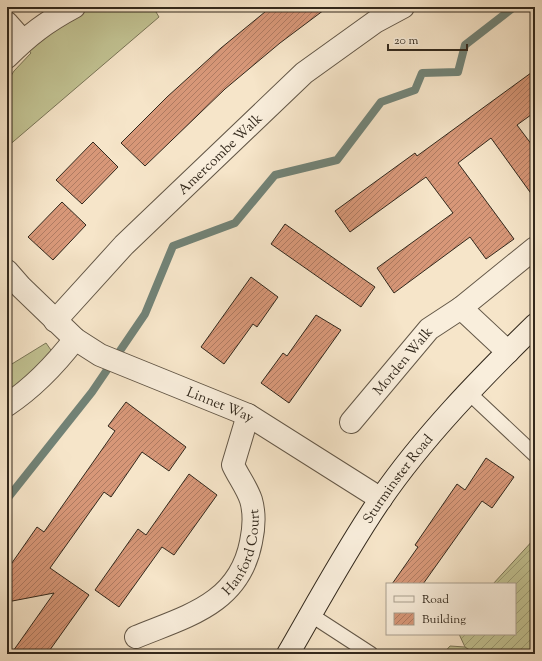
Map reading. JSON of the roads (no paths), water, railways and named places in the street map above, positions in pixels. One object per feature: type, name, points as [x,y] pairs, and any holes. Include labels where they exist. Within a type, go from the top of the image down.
[{"type":"street","points":[[7,57],[23,41],[45,23],[74,7]]},
{"type":"street","name":"Amercombe Walk","points":[[55,321],[124,244],[304,73],[375,22],[403,7]]},
{"type":"street","points":[[7,23],[23,41]]},
{"type":"street","name":"Morden Walk","points":[[350,422],[429,328],[461,308],[535,248]]},
{"type":"street","name":"Linnet Way","points":[[7,271],[20,287],[75,339],[100,354],[248,415],[381,499]]},
{"type":"street","points":[[461,308],[508,352]]},
{"type":"street","name":"Sturminster Road","points":[[288,654],[345,554],[381,499],[417,452],[469,392],[535,325]]},
{"type":"street","points":[[7,405],[28,391],[56,364],[75,339]]},
{"type":"street","name":"Hanford Court","points":[[136,638],[202,610],[220,598],[240,572],[248,555],[254,526],[251,500],[233,465],[248,415]]},
{"type":"lane","points":[[469,392],[535,455]]},
{"type":"lane","points":[[311,615],[371,654]]},
{"type":"waterway","points":[[7,499],[92,392],[145,314],[173,246],[235,223],[275,175],[337,160],[381,102],[415,90],[422,73],[458,72],[465,45],[514,7]]}]
